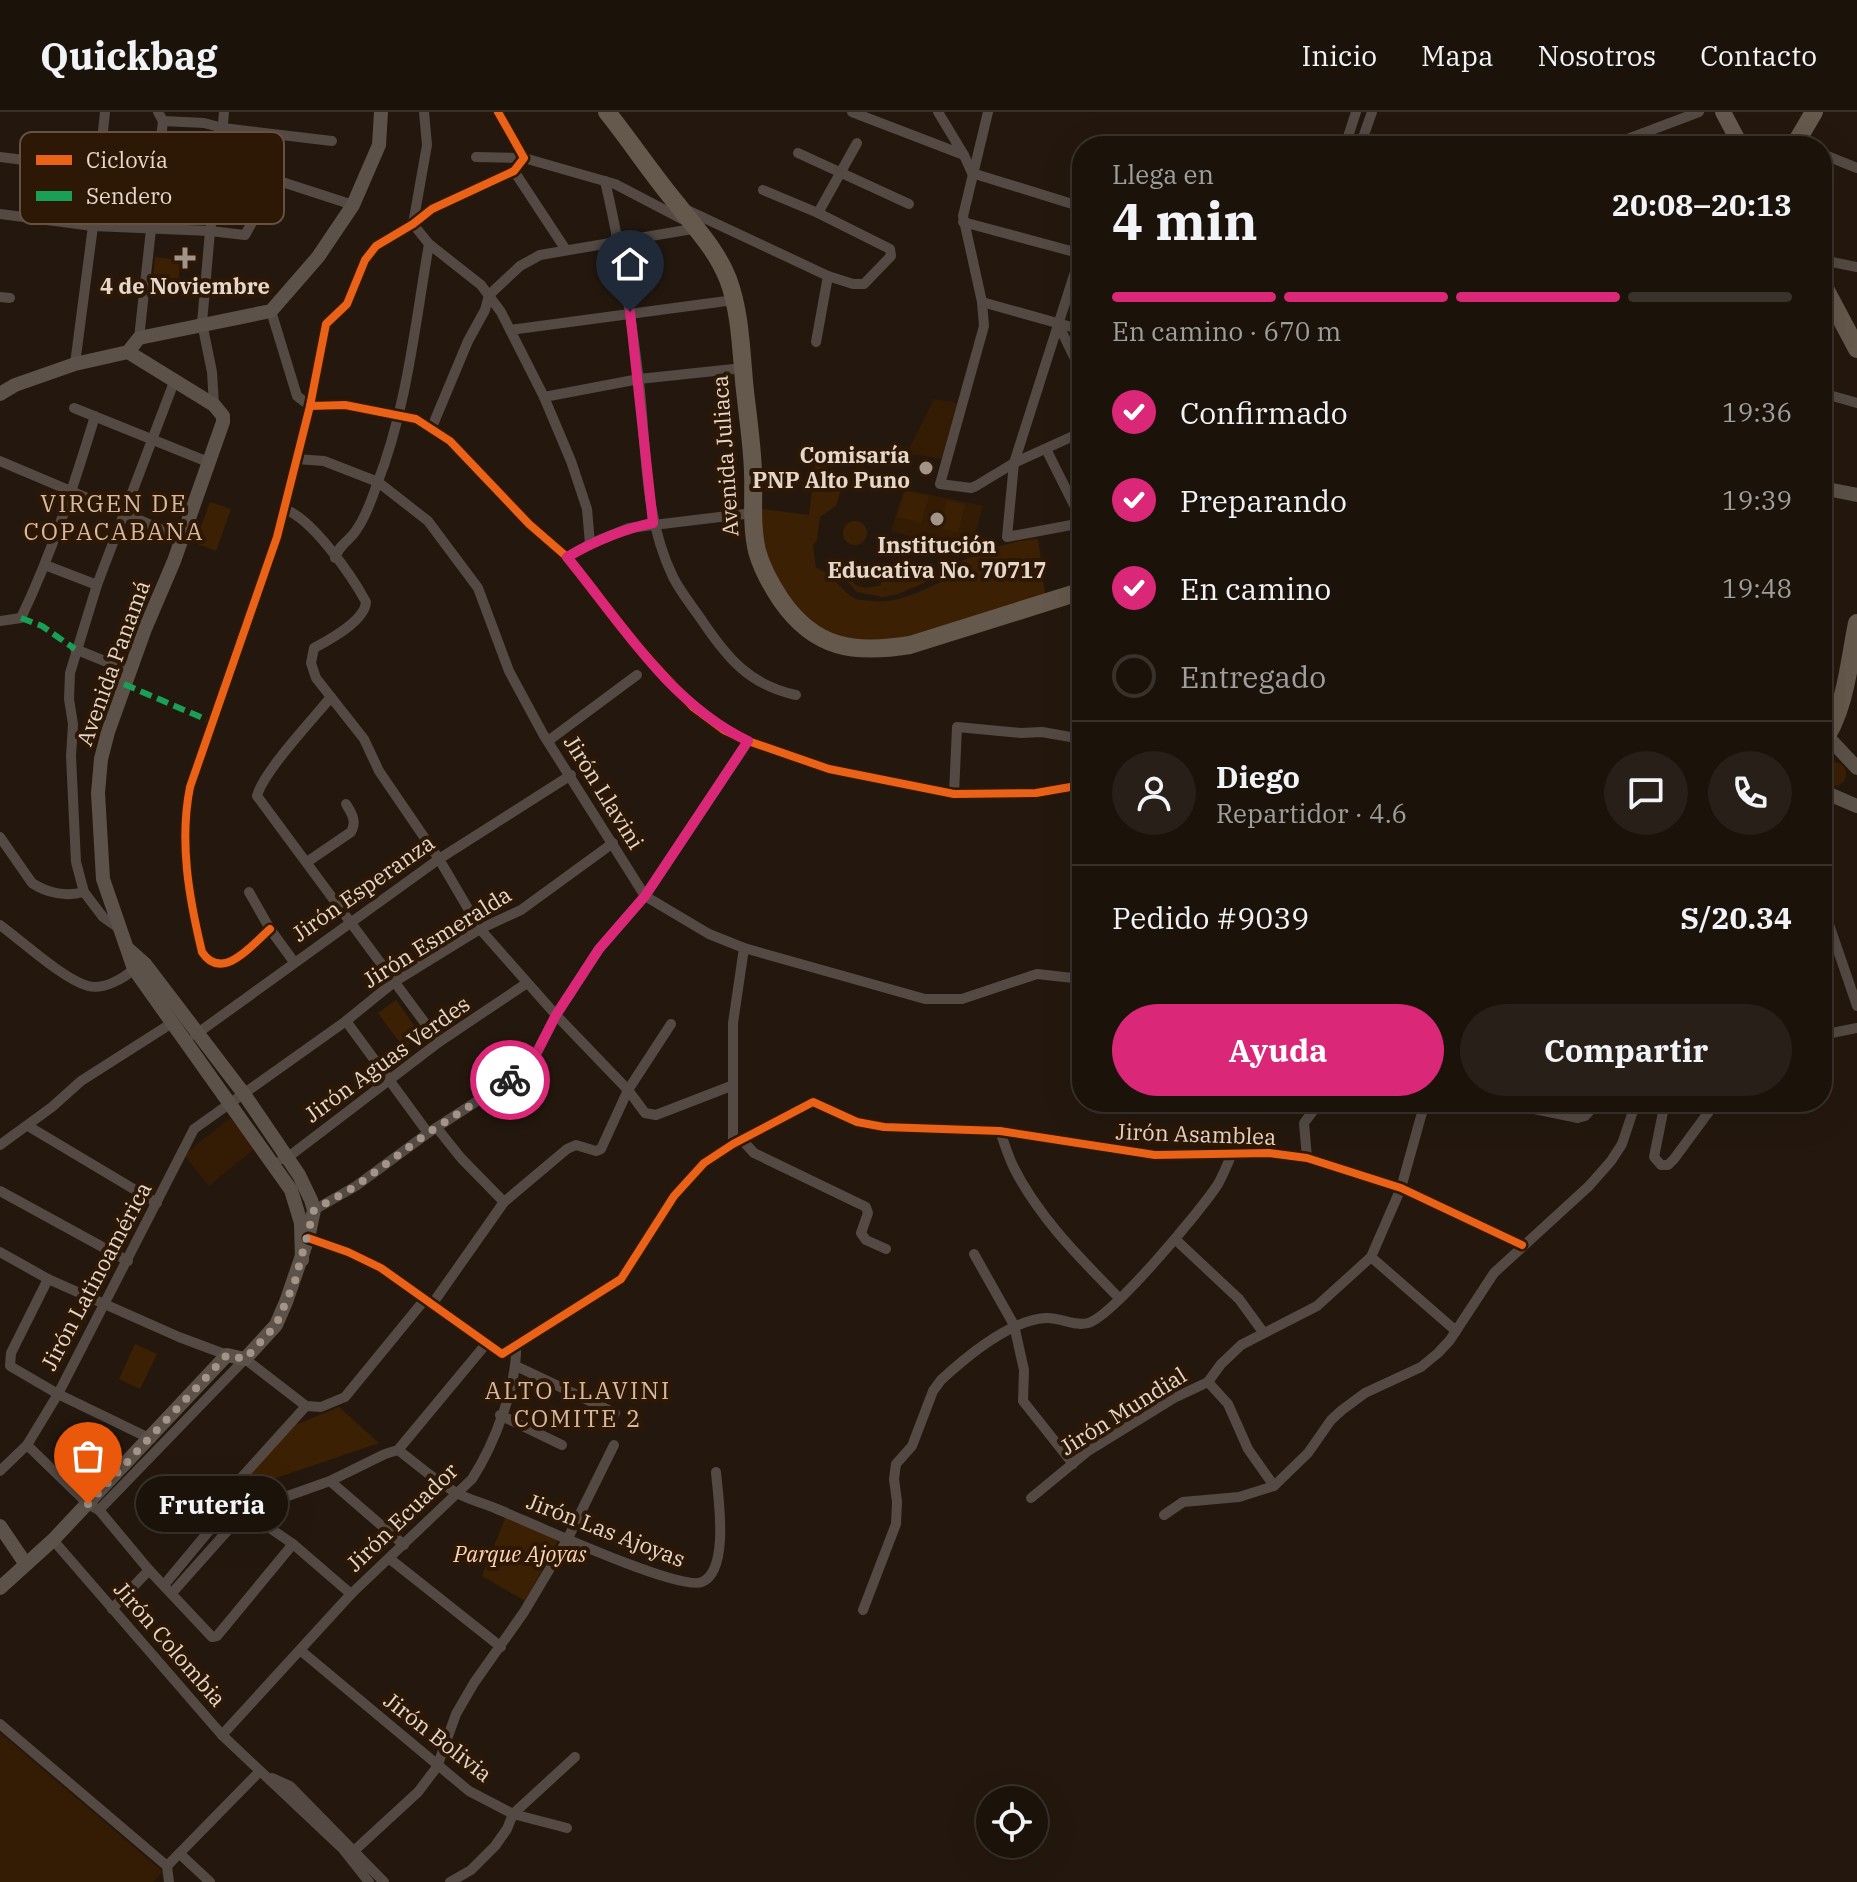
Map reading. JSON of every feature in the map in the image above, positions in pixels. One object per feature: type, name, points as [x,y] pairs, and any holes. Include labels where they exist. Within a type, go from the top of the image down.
[{"type":"highway","points":[[1802,136],[1814,112]]},
{"type":"highway","name":"Avenida Juliaca","points":[[608,113],[698,228],[729,281],[743,368],[757,550],[772,588],[795,620],[823,639],[869,650],[910,645],[1072,594]]},
{"type":"highway","points":[[1832,302],[1857,349]]},
{"type":"highway","points":[[1832,721],[1838,707],[1857,623]]},
{"type":"main road","points":[[1723,112],[1736,136]]},
{"type":"street","points":[[103,132],[105,112]]},
{"type":"street","points":[[223,132],[224,112]]},
{"type":"street","points":[[139,338],[271,311],[318,257],[353,205],[379,145],[381,112]]},
{"type":"street","points":[[424,112],[427,145],[413,224],[429,244],[472,276],[489,295],[510,330],[544,397],[587,509],[590,544]]},
{"type":"street","points":[[498,112],[524,158]]},
{"type":"street","points":[[852,112],[964,155]]},
{"type":"street","points":[[938,112],[972,173],[1072,204]]},
{"type":"street","points":[[988,112],[963,222],[982,302],[984,326],[940,484],[971,488],[1014,463],[1072,437]]},
{"type":"street","points":[[1348,136],[1356,112]]},
{"type":"street","points":[[1364,136],[1372,112]]},
{"type":"street","points":[[1644,136],[1699,112]]},
{"type":"street","points":[[161,116],[257,132]]},
{"type":"street","points":[[284,135],[332,141]]},
{"type":"street","points":[[818,213],[857,143]]},
{"type":"street","points":[[798,153],[909,204]]},
{"type":"street","points":[[0,157],[20,160]]},
{"type":"street","points":[[476,157],[524,158],[605,181],[646,199],[698,228]]},
{"type":"street","points":[[270,929],[230,962],[215,964],[207,960],[199,942],[185,863],[185,810],[197,762],[267,571],[310,406],[326,324],[347,304],[370,251],[432,209],[514,171],[524,158]]},
{"type":"street","points":[[1832,158],[1857,168]]},
{"type":"street","points":[[514,171],[566,250]]},
{"type":"street","points":[[605,181],[619,240],[630,312],[653,523],[666,562],[680,591],[722,651],[762,684],[796,695]]},
{"type":"street","points":[[284,183],[353,205]]},
{"type":"street","points":[[678,206],[828,276],[853,284],[864,284],[891,256],[892,251],[818,213],[763,190]]},
{"type":"street","points":[[0,214],[20,218]]},
{"type":"street","points":[[963,222],[1072,251]]},
{"type":"street","points":[[73,224],[210,231],[242,236],[252,224]]},
{"type":"street","points":[[0,394],[15,385],[75,364],[128,352],[139,338],[151,224]]},
{"type":"street","points":[[211,224],[202,323],[212,372],[214,405]]},
{"type":"street","points":[[75,364],[93,226]]},
{"type":"street","points":[[432,427],[489,295],[530,259],[619,240],[698,228]]},
{"type":"street","points":[[335,558],[339,547],[360,525],[378,482],[399,415],[429,244]]},
{"type":"street","points":[[1832,262],[1857,267]]},
{"type":"street","points":[[816,342],[828,276]]},
{"type":"street","points":[[1072,283],[1014,463],[1007,537],[1072,524]]},
{"type":"street","points":[[510,330],[734,300]]},
{"type":"street","points":[[982,302],[1072,327]]},
{"type":"street","points":[[271,311],[297,396],[310,406],[345,405],[416,419],[450,441],[529,524],[567,557],[636,645],[693,707],[724,730],[839,772],[954,794],[1036,793],[1072,787]]},
{"type":"street","points":[[1060,324],[1072,351]]},
{"type":"street","points":[[128,352],[214,405]]},
{"type":"street","points":[[544,397],[639,379],[743,368]]},
{"type":"street","points":[[121,929],[103,917],[84,892],[73,848],[70,673],[97,585],[174,382]]},
{"type":"street","points":[[1832,396],[1857,403]]},
{"type":"street","name":"Avenida Panamá","points":[[214,405],[223,416],[223,422],[182,538],[129,671],[101,759],[98,793],[103,879],[134,969],[291,1190],[301,1223],[302,1260]]},
{"type":"street","points":[[74,408],[208,462]]},
{"type":"street","points":[[0,621],[21,618],[72,493],[95,416]]},
{"type":"street","points":[[1046,449],[1072,502]]},
{"type":"street","name":"Jirón Llavini","points":[[296,459],[324,461],[378,482],[428,521],[478,588],[509,671],[548,741],[645,896],[709,934],[744,948],[925,999],[962,999],[1037,974],[1072,978]]},
{"type":"street","points":[[0,461],[182,538]]},
{"type":"street","points":[[1832,490],[1857,495]]},
{"type":"street","points":[[284,509],[305,521],[365,599],[367,607],[362,615],[335,637],[314,648],[313,671],[364,739],[379,771],[427,840],[480,929],[628,1090],[645,1113],[656,1115],[731,1086]]},
{"type":"street","points":[[567,557],[629,528],[753,513]]},
{"type":"street","points":[[45,565],[97,585]]},
{"type":"street","points":[[75,649],[129,671]]},
{"type":"street","points":[[548,741],[637,675]]},
{"type":"street","points":[[331,697],[259,788],[257,796],[439,1042]]},
{"type":"street","points":[[954,794],[954,731],[957,727],[1042,732],[1072,737]]},
{"type":"street","points":[[314,1210],[356,1186],[433,1130],[522,1072],[534,1058],[556,1015],[599,949],[645,896],[748,741]]},
{"type":"street","points":[[1832,746],[1857,768]]},
{"type":"street","name":"Jirón Esperanza","points":[[183,1038],[200,1034],[294,962],[439,859],[571,775]]},
{"type":"street","points":[[1832,795],[1857,806]]},
{"type":"street","points":[[307,862],[351,832],[354,818],[346,804]]},
{"type":"street","points":[[0,837],[32,883],[61,894],[84,892]]},
{"type":"street","name":"Jirón Esmeralda","points":[[244,1094],[346,1021],[394,982],[480,929],[521,910],[613,843]]},
{"type":"street","points":[[249,892],[294,962]]},
{"type":"street","points":[[0,925],[59,970],[86,986],[111,983],[134,969]]},
{"type":"street","points":[[1832,933],[1857,1006]]},
{"type":"street","points":[[744,948],[733,1023],[731,1086],[738,1142],[754,1153],[866,1207],[868,1213],[861,1233],[866,1240],[886,1249]]},
{"type":"street","name":"Avenida Panamá","points":[[0,1588],[25,1563],[94,1507],[276,1325],[302,1260],[314,1210],[299,1175],[244,1094],[145,964],[127,949]]},
{"type":"street","name":"Jirón Aguas Verdes","points":[[269,1161],[287,1158],[439,1042],[527,983]]},
{"type":"street","points":[[346,1021],[387,1080],[504,1202]]},
{"type":"street","points":[[0,1145],[28,1126],[81,1081],[172,1023]]},
{"type":"street","points":[[0,1252],[48,1279],[179,1337],[245,1359],[306,1406],[321,1407],[345,1397],[430,1301],[504,1202],[567,1149],[576,1145],[596,1151],[601,1149],[628,1090],[671,1024]]},
{"type":"street","points":[[1832,1033],[1857,1028]]},
{"type":"street","name":"Jirón Latinoamérica","points":[[0,1471],[27,1445],[58,1394],[194,1129],[244,1094]]},
{"type":"street","name":"Jirón Asamblea","points":[[738,1142],[801,1106],[817,1102],[857,1122],[884,1127],[1000,1131],[1155,1155],[1269,1153],[1307,1158],[1401,1188],[1522,1245]]},
{"type":"street","points":[[1307,1158],[1304,1123],[1312,1112]]},
{"type":"street","name":"Jirón Mundial","points":[[1031,1498],[1073,1464],[1140,1418],[1208,1382],[1230,1354],[1263,1332],[1317,1306],[1371,1257],[1401,1188],[1422,1112]]},
{"type":"street","points":[[1549,1112],[1578,1118],[1589,1112]]},
{"type":"street","points":[[1164,1515],[1189,1500],[1239,1497],[1274,1486],[1308,1453],[1331,1420],[1342,1410],[1365,1393],[1421,1367],[1438,1353],[1494,1273],[1589,1186],[1611,1161],[1622,1144],[1633,1112]]},
{"type":"street","points":[[1663,1112],[1654,1157],[1661,1165],[1668,1165],[1674,1159],[1709,1112]]},
{"type":"street","points":[[28,1126],[157,1203]]},
{"type":"street","points":[[1000,1131],[1014,1167],[1037,1204],[1075,1253],[1120,1299]]},
{"type":"street","points":[[308,1238],[381,1268],[502,1354],[621,1279],[691,1174],[738,1142]]},
{"type":"street","points":[[863,1610],[896,1524],[896,1464],[912,1446],[933,1391],[953,1370],[1014,1325],[1046,1318],[1089,1323],[1120,1299],[1176,1240],[1218,1184],[1231,1156]]},
{"type":"street","points":[[0,1191],[128,1261]]},
{"type":"street","points":[[1176,1240],[1239,1299],[1263,1332]]},
{"type":"street","points":[[974,1254],[1014,1325],[1024,1370],[1023,1401],[1073,1464]]},
{"type":"street","points":[[1371,1257],[1456,1331]]},
{"type":"street","points":[[48,1279],[11,1353],[10,1366],[58,1394],[151,1439]]},
{"type":"street","name":"Jirón Ecuador","points":[[222,1735],[351,1594],[472,1479],[483,1462],[516,1366],[516,1343]]},
{"type":"street","points":[[168,1589],[245,1511],[330,1481],[398,1450],[486,1344]]},
{"type":"street","name":"Avenida Panamá","points":[[94,1507],[227,1355]]},
{"type":"street","points":[[516,1366],[615,1413]]},
{"type":"street","points":[[1208,1382],[1228,1404],[1248,1449],[1274,1486]]},
{"type":"street","points":[[306,1406],[235,1485],[234,1491],[245,1511],[293,1544],[351,1594]]},
{"type":"street","points":[[500,1415],[562,1445]]},
{"type":"street","points":[[27,1445],[94,1507],[208,1635],[217,1636],[293,1544]]},
{"type":"street","points":[[355,1850],[418,1792],[437,1767],[456,1714],[567,1540],[614,1445]]},
{"type":"street","name":"Jirón Las Ajoyas","points":[[398,1450],[457,1493],[567,1540],[668,1578],[691,1583],[702,1582],[714,1567],[721,1540],[716,1472]]},
{"type":"street","points":[[330,1481],[404,1545]]},
{"type":"street","points":[[168,1589],[238,1496]]},
{"type":"street","points":[[0,1526],[25,1563]]},
{"type":"street","name":"Jirón Colombia","points":[[53,1540],[222,1735],[342,1848],[369,1882]]},
{"type":"street","points":[[390,1559],[501,1647]]},
{"type":"street","points":[[112,1609],[149,1570]]},
{"type":"street","name":"Jirón Bolivia","points":[[300,1650],[469,1791],[513,1814],[567,1828]]},
{"type":"street","points":[[0,1724],[167,1866],[169,1882]]},
{"type":"street","points":[[450,1882],[471,1870],[495,1846],[513,1814],[575,1757]]},
{"type":"street","points":[[167,1866],[260,1771]]},
{"type":"street","name":"Jirón Colombia","points":[[260,1771],[290,1786],[384,1882]]},
{"type":"street","points":[[180,1854],[210,1882]]},
{"type":"shaded area","points":[[934,399],[957,403],[942,459],[907,453]]},
{"type":"shaded area","name":"Institución Educativa No. 70717","points":[[904,489],[983,506],[972,545],[959,550],[891,531]]},
{"type":"shaded area","points":[[230,1118],[255,1148],[209,1186],[184,1155]]},
{"type":"shaded area","points":[[0,1733],[162,1871],[161,1874],[153,1882],[0,1882]]},
{"type":"green space","points":[[155,257],[181,260],[178,281],[153,278]]},
{"type":"green space","points":[[816,460],[826,462],[832,483],[842,486],[836,506],[820,517],[817,540],[813,545],[816,568],[854,598],[891,601],[909,596],[943,581],[944,569],[966,559],[1002,546],[1038,539],[1046,602],[893,643],[856,643],[811,625],[772,580],[755,508],[809,515]]},
{"type":"green space","points":[[905,491],[929,496],[921,523],[897,517]]},
{"type":"green space","points":[[947,500],[965,505],[958,533],[940,528]]},
{"type":"green space","points":[[210,502],[231,509],[216,551],[195,543]]},
{"type":"green space","points":[[855,521],[864,524],[867,533],[864,542],[855,545],[846,542],[843,533],[846,524]]},
{"type":"green space","points":[[847,572],[856,585],[865,587],[881,585],[881,582],[936,578],[883,597],[857,592],[844,578]]},
{"type":"green space","points":[[1832,762],[1839,763],[1845,769],[1845,779],[1839,785],[1832,786]]},
{"type":"green space","points":[[396,1000],[421,1035],[404,1048],[378,1013]]},
{"type":"green space","points":[[135,1344],[157,1354],[140,1389],[119,1379]]},
{"type":"green space","points":[[339,1407],[379,1443],[247,1488],[242,1486],[241,1482],[293,1426]]},
{"type":"green space","name":"Parque Ajoyas","points":[[506,1516],[560,1537],[525,1601],[482,1576]]},
{"type":"marked path","points":[[21,618],[42,626],[75,649]]},
{"type":"marked path","points":[[124,684],[212,722]]},
{"type":"cycle path","points":[[270,929],[246,951],[228,962],[219,964],[210,961],[202,952],[187,870],[185,828],[190,787],[277,537],[310,406],[326,324],[347,304],[365,260],[376,246],[432,209],[514,171],[524,158],[498,112]]},
{"type":"cycle path","points":[[310,406],[345,405],[416,419],[450,441],[529,524],[567,557],[636,645],[693,707],[724,730],[829,769],[954,794],[1036,793],[1072,787]]},
{"type":"cycle path","points":[[308,1238],[381,1268],[502,1354],[621,1279],[674,1196],[704,1163],[733,1144],[813,1102],[857,1122],[884,1127],[1000,1131],[1155,1155],[1269,1153],[1307,1158],[1401,1188],[1522,1245]]},
{"type":"way so far","points":[[88,1504],[227,1355],[245,1359],[276,1325],[302,1260],[314,1210],[356,1186],[428,1133],[510,1080]]},
{"type":"place","name":"4 de Noviembre","points":[[185,258]]},
{"type":"place","name":"Comisaría PNP Alto Puno","points":[[926,468]]},
{"type":"place","name":"Institución Educativa No. 70717","points":[[937,519]]},
{"type":"place","name":"Frutería","points":[[88,1504]]},
{"type":"district","name":"VIRGEN DE COPACABANA","points":[[114,518]]},
{"type":"district","name":"ALTO LLAVINI COMITE 2","points":[[578,1405]]},
{"type":"route","points":[[510,1080],[534,1058],[556,1015],[599,949],[645,896],[748,741],[724,730],[693,707],[636,645],[567,557],[629,528],[653,523],[630,312]]}]
